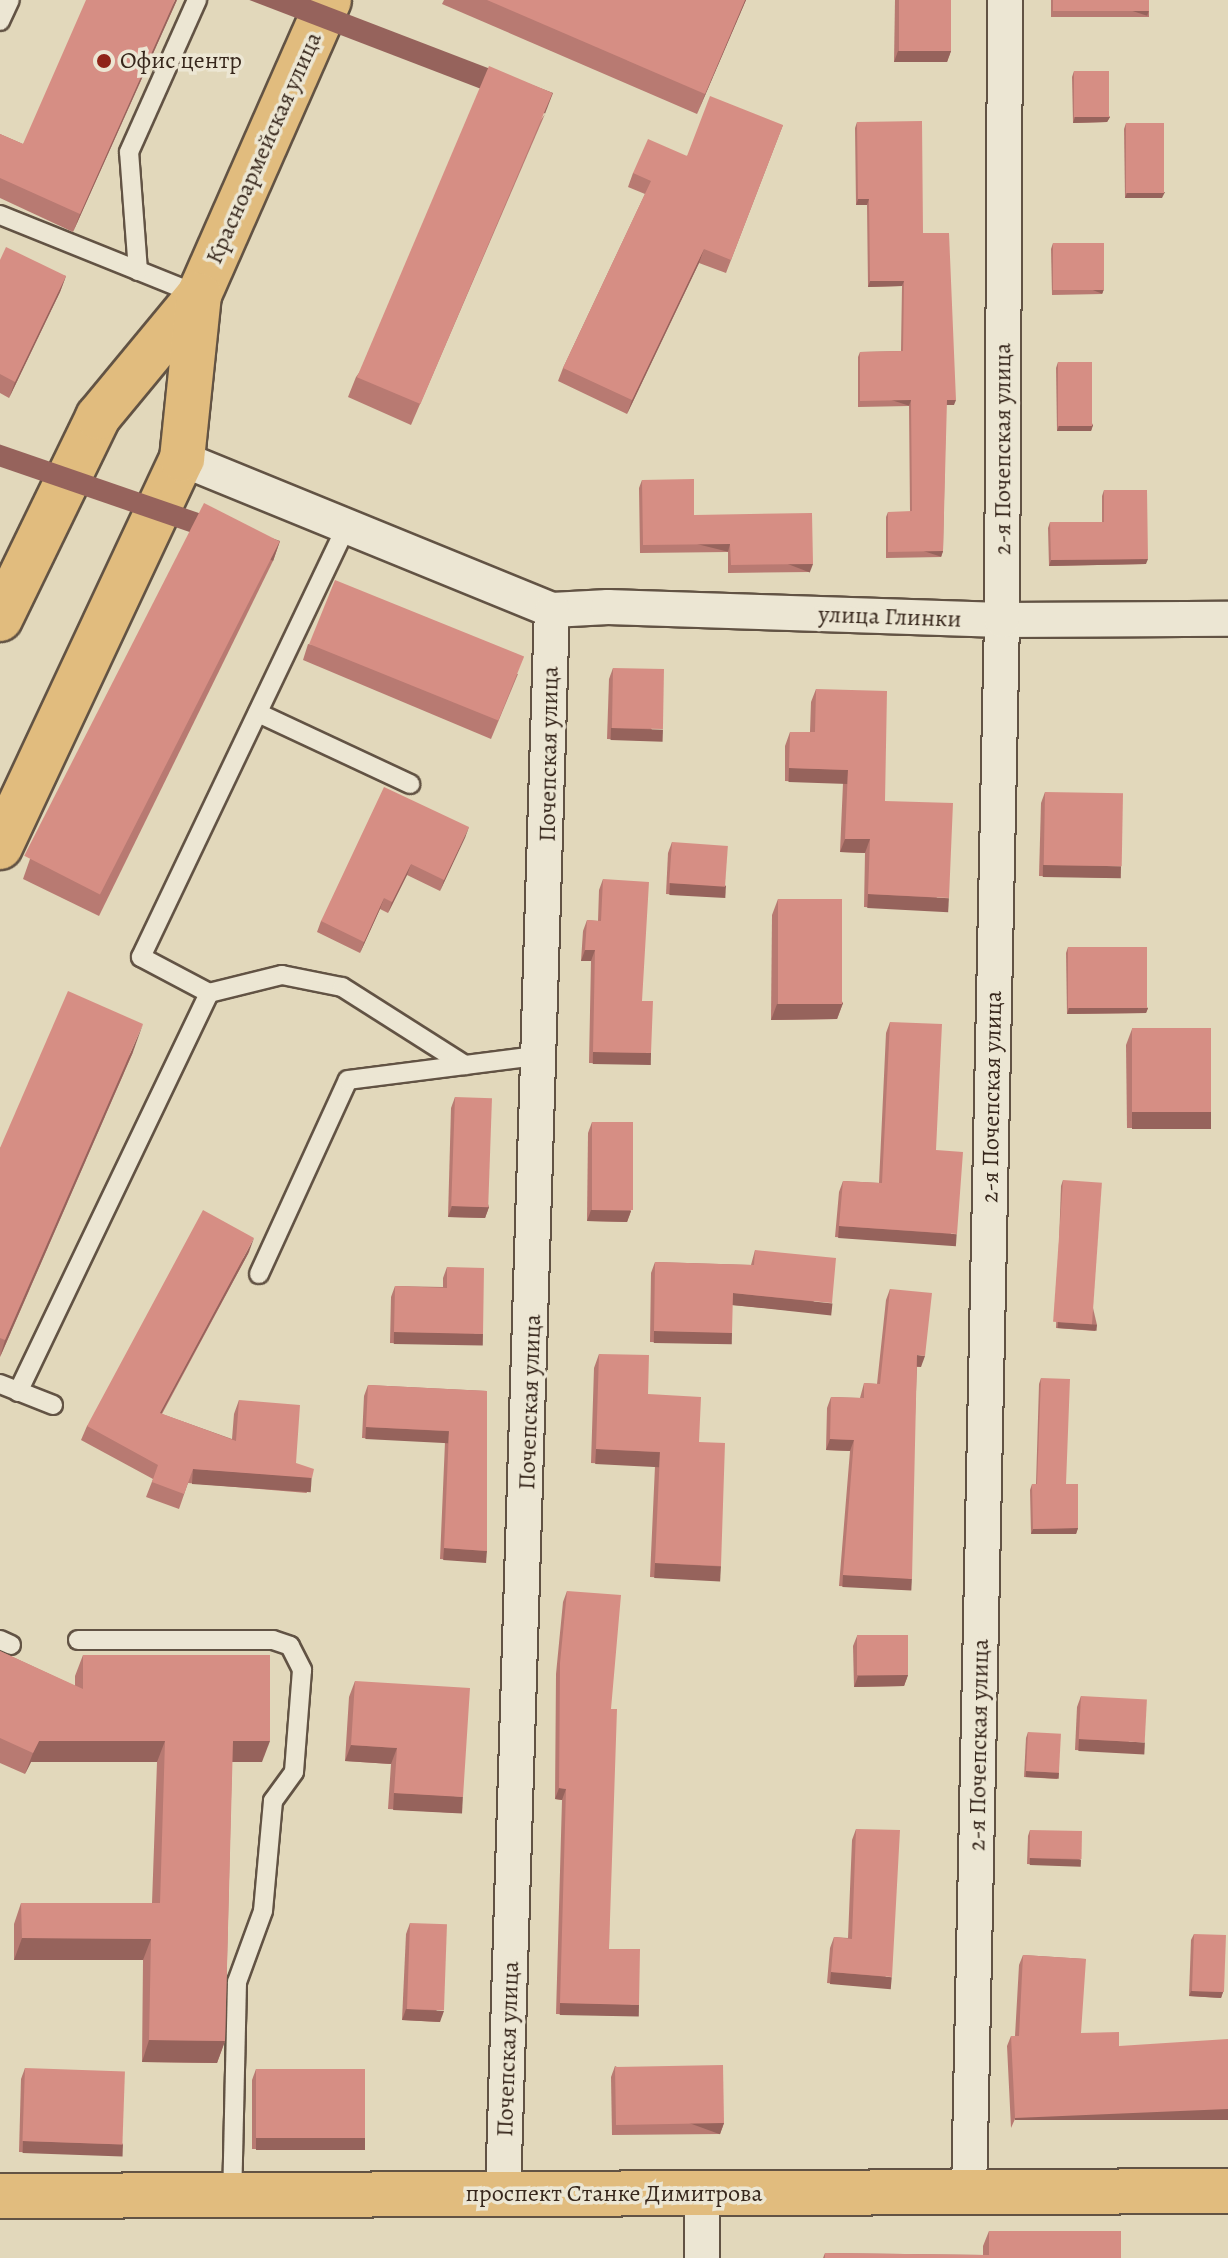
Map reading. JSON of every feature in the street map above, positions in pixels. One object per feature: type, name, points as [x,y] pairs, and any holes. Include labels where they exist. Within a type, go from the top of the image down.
[{"type":"main road","name":"Красноармейская улица","points":[[199,295],[329,0]]},
{"type":"main road","points":[[0,847],[164,507],[182,459],[199,295]]},
{"type":"main road","points":[[0,619],[98,417],[199,295]]},
{"type":"main road","name":"проспект Станке Димитрова","points":[[0,2196],[503,2193],[702,2196],[1228,2191]]},
{"type":"street","name":"2-я Почепская улица","points":[[969,2194],[1002,620],[1005,0]]},
{"type":"street","points":[[182,459],[345,529],[552,610]]},
{"type":"street","name":"улица Глинки","points":[[552,610],[608,607],[1002,620],[1228,619]]},
{"type":"street","name":"Почепская улица","points":[[503,2193],[542,1055],[552,610]]},
{"type":"street","points":[[702,2196],[702,2258]]},
{"type":"lane","points":[[0,21],[10,0]]},
{"type":"lane","points":[[138,271],[129,152],[197,0]]},
{"type":"lane","points":[[0,215],[199,295]]},
{"type":"lane","points":[[345,529],[141,957],[209,993],[282,975],[342,987],[465,1065]]},
{"type":"lane","points":[[258,713],[410,784]]},
{"type":"lane","points":[[18,1392],[209,993]]},
{"type":"lane","points":[[259,1274],[348,1080],[542,1055]]},
{"type":"lane","points":[[0,1384],[53,1405]]},
{"type":"lane","points":[[78,1640],[273,1640],[290,1646],[302,1670],[294,1772],[273,1801],[263,1911],[237,1982],[232,2196]]},
{"type":"building","name":"Офис центр","points":[[86,0],[175,0],[80,214],[0,178],[0,134],[23,144]]},
{"type":"building","points":[[487,0],[745,0],[705,94]]},
{"type":"building","points":[[899,0],[951,0],[951,51],[899,51]]},
{"type":"building","points":[[1053,0],[1149,0],[1149,11],[1053,11]]},
{"type":"building","points":[[489,66],[553,93],[420,404],[357,377]]},
{"type":"building","points":[[1074,71],[1109,71],[1109,117],[1074,117]]},
{"type":"building","points":[[710,96],[783,125],[731,260],[704,249],[632,400],[563,368],[651,181],[633,173],[648,139],[687,156]]},
{"type":"building","points":[[922,121],[923,233],[949,233],[956,400],[947,400],[943,551],[888,552],[888,512],[912,511],[911,400],[860,401],[860,352],[903,351],[904,281],[870,281],[869,199],[858,199],[857,122]]},
{"type":"building","points":[[1126,123],[1164,123],[1164,193],[1126,193]]},
{"type":"building","points":[[1053,243],[1104,243],[1104,290],[1053,290]]},
{"type":"building","points":[[6,247],[66,276],[15,382],[0,374],[0,260]]},
{"type":"building","points":[[1058,362],[1092,362],[1092,426],[1058,426]]},
{"type":"building","points":[[694,479],[694,515],[812,513],[813,564],[731,565],[730,544],[643,545],[642,480]]},
{"type":"building","points":[[1104,490],[1147,490],[1148,559],[1051,560],[1050,522],[1104,522]]},
{"type":"building","points":[[204,503],[280,542],[100,894],[24,856]]},
{"type":"building","points":[[335,580],[524,656],[498,720],[309,644]]},
{"type":"building","points":[[613,668],[664,669],[663,729],[612,728]]},
{"type":"building","points":[[816,689],[887,691],[885,801],[953,803],[949,898],[868,894],[870,839],[845,839],[848,770],[789,768],[790,732],[815,732]]},
{"type":"building","points":[[384,787],[469,827],[444,880],[411,864],[392,902],[384,898],[364,942],[321,921]]},
{"type":"building","points":[[1045,792],[1123,793],[1122,866],[1044,865]]},
{"type":"building","points":[[672,842],[728,846],[725,887],[669,883]]},
{"type":"building","points":[[603,879],[649,882],[642,1001],[653,1001],[651,1053],[593,1052],[595,950],[585,950],[587,920],[601,921]]},
{"type":"building","points":[[778,899],[842,899],[842,1004],[778,1004]]},
{"type":"building","points":[[1068,947],[1147,947],[1147,1008],[1068,1008]]},
{"type":"building","points":[[68,991],[143,1024],[5,1340],[0,1338],[0,1148]]},
{"type":"building","points":[[890,1022],[942,1024],[936,1150],[963,1152],[957,1234],[839,1226],[843,1181],[882,1183]]},
{"type":"building","points":[[1132,1028],[1211,1028],[1211,1112],[1132,1112]]},
{"type":"building","points":[[455,1097],[492,1098],[488,1207],[451,1206]]},
{"type":"building","points":[[592,1122],[633,1122],[633,1210],[592,1210]]},
{"type":"building","points":[[1063,1180],[1102,1183],[1092,1324],[1053,1322]]},
{"type":"building","points":[[203,1210],[254,1238],[160,1413],[236,1441],[239,1400],[300,1405],[296,1463],[314,1469],[312,1478],[193,1469],[184,1494],[152,1482],[158,1465],[87,1426]]},
{"type":"building","points":[[755,1250],[836,1258],[832,1303],[733,1293],[732,1333],[654,1331],[655,1262],[754,1265]]},
{"type":"building","points":[[447,1267],[484,1268],[483,1334],[394,1332],[395,1286],[447,1288]]},
{"type":"building","points":[[890,1289],[932,1293],[925,1356],[917,1355],[912,1579],[843,1575],[854,1440],[830,1439],[831,1397],[864,1398],[864,1383],[880,1384]]},
{"type":"building","points":[[599,1354],[649,1355],[648,1394],[701,1397],[699,1442],[725,1443],[721,1566],[655,1563],[660,1452],[596,1449]]},
{"type":"building","points":[[1041,1378],[1070,1379],[1066,1484],[1078,1484],[1078,1528],[1033,1529],[1032,1484],[1037,1484]]},
{"type":"building","points":[[368,1385],[487,1391],[487,1551],[444,1548],[449,1431],[366,1427]]},
{"type":"building","points":[[567,1591],[621,1595],[611,1709],[617,1709],[609,1949],[640,1949],[639,2005],[560,2003],[566,1789],[559,1788],[560,1663]]},
{"type":"building","points":[[857,1635],[908,1635],[908,1675],[857,1675]]},
{"type":"building","points":[[0,1651],[83,1689],[83,1655],[270,1655],[270,1741],[233,1741],[225,2041],[149,2040],[151,1939],[22,1938],[21,1903],[160,1903],[165,1741],[39,1741],[33,1753],[0,1738]]},
{"type":"building","points":[[355,1681],[470,1688],[463,1797],[394,1793],[397,1748],[351,1745]]},
{"type":"building","points":[[1081,1696],[1147,1699],[1145,1742],[1079,1739]]},
{"type":"building","points":[[1028,1732],[1061,1734],[1059,1773],[1026,1771]]},
{"type":"building","points":[[856,1829],[900,1830],[892,1977],[831,1972],[834,1937],[852,1939]]},
{"type":"building","points":[[1030,1830],[1082,1831],[1082,1859],[1030,1858]]},
{"type":"building","points":[[410,1923],[447,1924],[444,2010],[407,2009]]},
{"type":"building","points":[[1194,1934],[1226,1935],[1224,1992],[1192,1991]]},
{"type":"building","points":[[1023,1955],[1086,1959],[1081,2033],[1119,2032],[1119,2046],[1228,2039],[1228,2109],[1015,2118],[1011,2036],[1019,2036]]},
{"type":"building","points":[[723,2065],[724,2123],[616,2125],[615,2067]]},
{"type":"building","points":[[25,2068],[125,2071],[122,2144],[22,2141]]},
{"type":"building","points":[[256,2069],[365,2069],[365,2138],[256,2138]]},
{"type":"building","points":[[989,2231],[1121,2231],[1121,2258],[825,2258],[825,2253],[989,2255]]},
{"type":"place","name":"Офис центр","points":[[104,61]]}]
